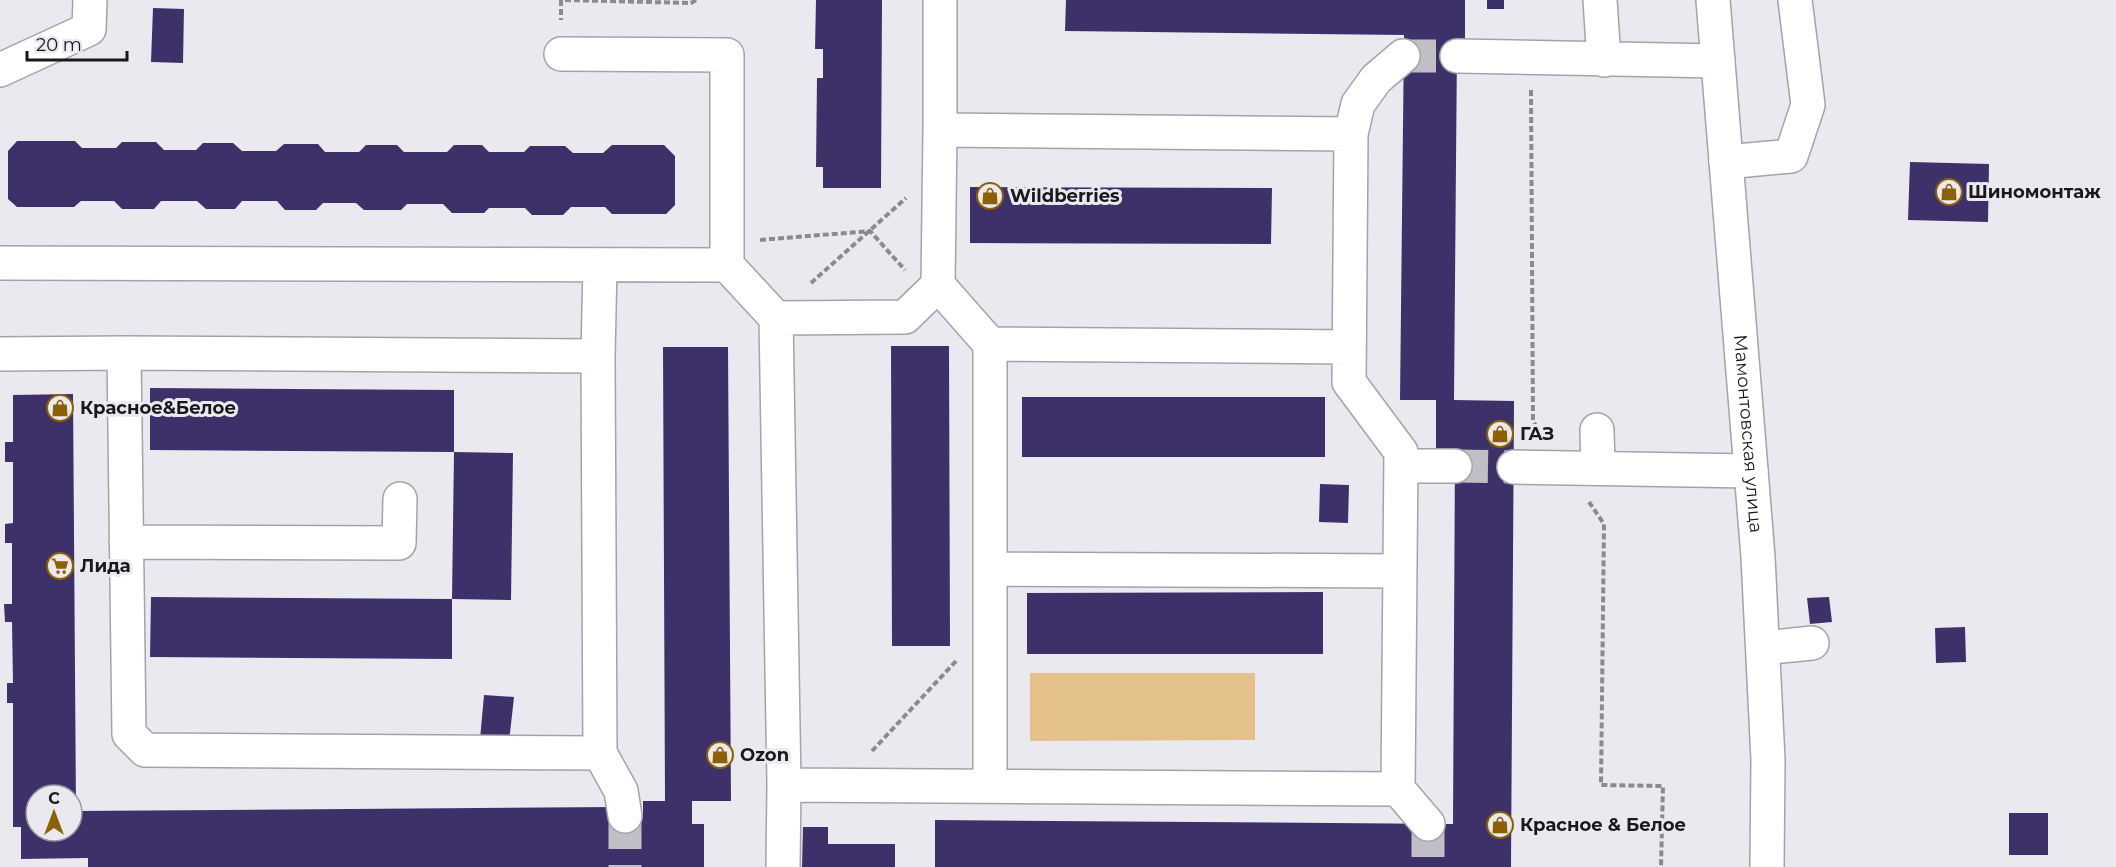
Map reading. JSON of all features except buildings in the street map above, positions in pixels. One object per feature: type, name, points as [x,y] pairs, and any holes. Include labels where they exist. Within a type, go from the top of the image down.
[{"type":"main road","points":[[0,70],[89,29],[90,0]]},
{"type":"main road","points":[[776,318],[905,317],[933,290],[940,130],[940,0]]},
{"type":"main road","points":[[1600,0],[1604,60]]},
{"type":"main road","name":"Мамонтовская улица","points":[[1713,0],[1763,648],[1768,760],[1767,867]]},
{"type":"main road","points":[[1726,162],[1791,156],[1808,105],[1795,0]]},
{"type":"main road","points":[[561,54],[727,55],[727,265],[776,318],[784,785],[783,867]]},
{"type":"main road","points":[[1403,56],[1376,79],[1358,104],[1351,134],[1349,382],[1401,452],[1398,789],[1428,824]]},
{"type":"main road","points":[[1457,56],[1718,61]]},
{"type":"main road","points":[[940,130],[1351,134]]},
{"type":"main road","points":[[0,262],[727,265]]},
{"type":"main road","points":[[600,265],[598,356],[600,753],[621,791],[625,816]]},
{"type":"main road","points":[[933,290],[990,344],[1349,347]]},
{"type":"main road","points":[[990,344],[990,786]]},
{"type":"main road","points":[[124,353],[129,734],[145,750],[600,753]]},
{"type":"main road","points":[[0,354],[598,356]]},
{"type":"main road","points":[[1598,430],[1598,468]]},
{"type":"main road","points":[[1401,466],[1455,466]]},
{"type":"main road","points":[[1514,467],[1751,471]]},
{"type":"main road","points":[[126,542],[399,543],[400,499]]},
{"type":"main road","points":[[990,569],[1400,571]]},
{"type":"main road","points":[[1763,648],[1812,643]]},
{"type":"main road","points":[[784,785],[1398,789]]},
{"type":"path","points":[[561,54],[563,0],[691,3],[696,0]]},
{"type":"path","points":[[870,231],[933,290]]},
{"type":"path","points":[[840,785],[964,652]]},
{"type":"shaded area","points":[[1030,673],[1255,673],[1255,740],[1030,741]]},
{"type":"tunnel","points":[[1403,56],[1457,56]]},
{"type":"tunnel","points":[[1455,466],[1514,467]]},
{"type":"tunnel","points":[[625,816],[625,867]]},
{"type":"tunnel","points":[[1428,824],[1428,867]]},
{"type":"place","name":"Шиномонтаж","points":[[1949,192]]},
{"type":"place","name":"Wildberries","points":[[990,196]]},
{"type":"place","name":"Красное&Белое","points":[[60,408]]},
{"type":"place","name":"ГАЗ","points":[[1500,434]]},
{"type":"place","name":"Лида","points":[[60,566]]},
{"type":"place","name":"Ozon","points":[[720,755]]},
{"type":"place","name":"Красное & Белое","points":[[1500,825]]}]
